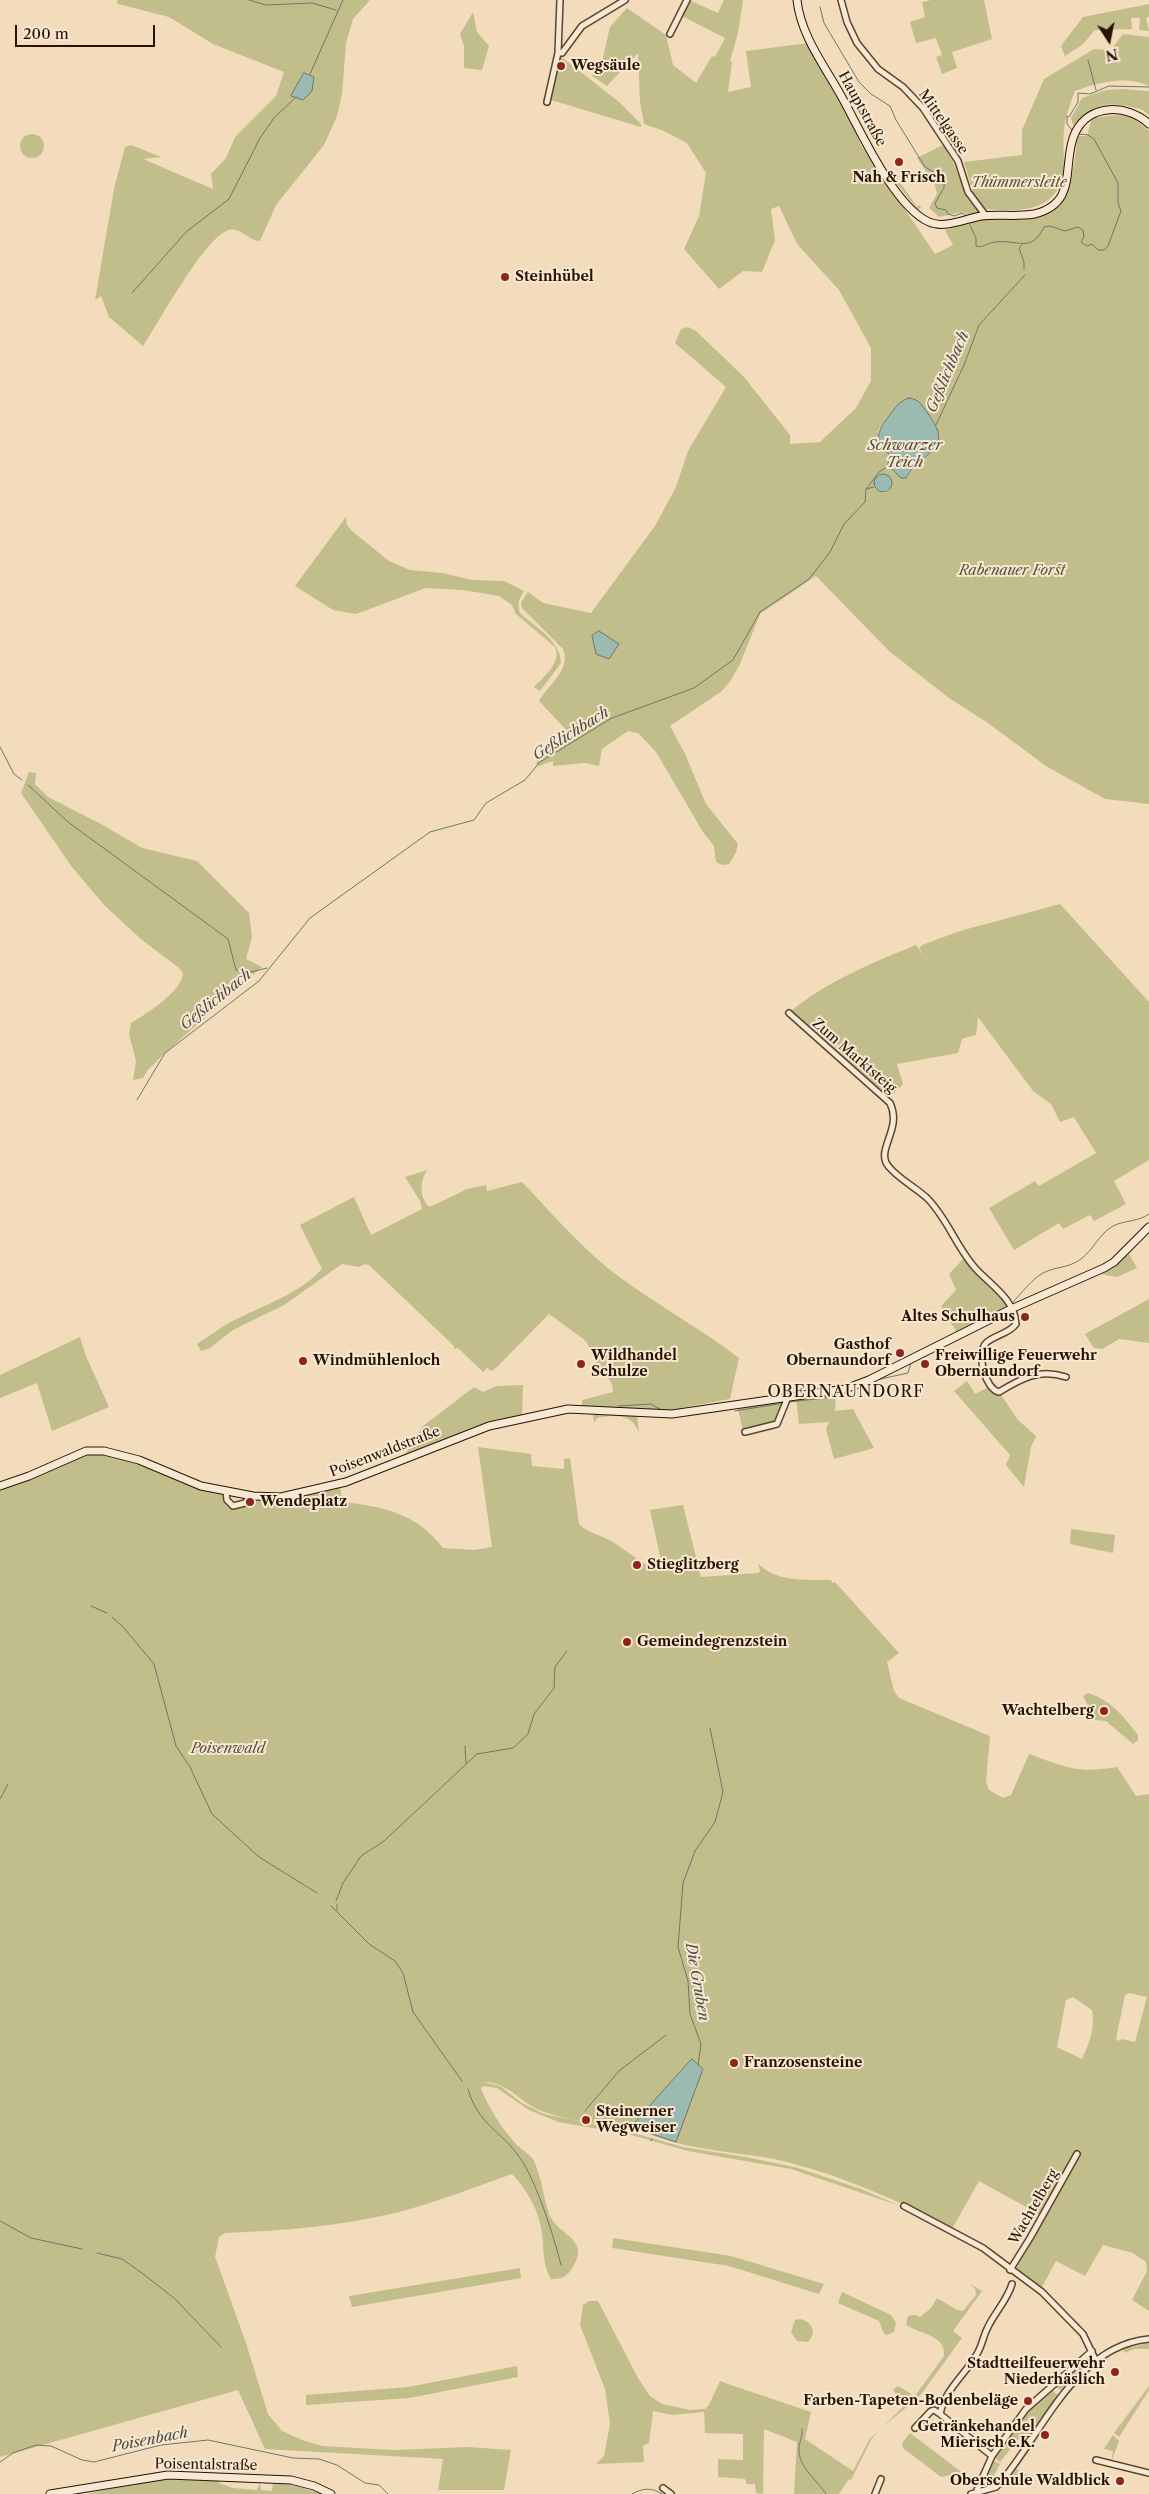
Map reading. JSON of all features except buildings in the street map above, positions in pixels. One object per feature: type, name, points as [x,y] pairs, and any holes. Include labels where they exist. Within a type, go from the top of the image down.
[{"type":"street","points":[[547,102],[558,52],[560,0]]},
{"type":"street","points":[[558,52],[562,53],[582,26],[624,0]]},
{"type":"street","points":[[670,34],[687,0]]},
{"type":"street","name":"Hauptstraße","points":[[797,0],[800,16],[809,38],[862,139],[911,209],[923,219],[939,224],[986,216]]},
{"type":"street","name":"Mittelgasse","points":[[841,0],[847,22],[857,43],[878,69],[903,87],[923,108],[958,161],[968,192],[986,216]]},
{"type":"street","points":[[986,216],[1034,214],[1058,201],[1066,188],[1070,174],[1075,133],[1094,113],[1110,109],[1125,110],[1141,117],[1149,124]]},
{"type":"street","name":"Zum Marktsteig","points":[[789,1014],[890,1102],[895,1119],[884,1150],[887,1166],[933,1204],[974,1266],[1000,1291],[1010,1307]]},
{"type":"street","name":"Poisenwaldstraße","points":[[0,1486],[91,1450],[120,1454],[201,1486],[253,1496],[281,1497],[346,1482],[472,1432],[568,1409],[672,1414],[845,1389],[869,1380],[1010,1307],[1104,1268],[1114,1262],[1149,1227]]},
{"type":"street","points":[[1010,1307],[1016,1324],[985,1344],[981,1352],[981,1360],[991,1386],[999,1392],[1030,1375],[1049,1372],[1066,1377]]},
{"type":"street","points":[[745,1432],[776,1424],[788,1397]]},
{"type":"street","points":[[226,1492],[227,1500],[233,1506],[245,1503],[253,1496]]},
{"type":"street","name":"Wachtelberg","points":[[1010,2270],[1034,2231],[1076,2154]]},
{"type":"street","points":[[904,2206],[983,2248],[1010,2270],[1048,2296],[1083,2334],[1096,2360]]},
{"type":"street","points":[[940,2414],[942,2404],[952,2386],[977,2354],[987,2329],[1004,2302],[1012,2284]]},
{"type":"street","points":[[971,2494],[978,2490],[992,2488],[1001,2482],[1056,2403],[1096,2360],[1118,2347],[1133,2341],[1149,2339]]},
{"type":"street","points":[[978,2490],[992,2456],[1026,2409],[1092,2351]]},
{"type":"street","points":[[915,2428],[934,2410],[992,2456]]},
{"type":"street","points":[[1096,2460],[1149,2473]]},
{"type":"street","name":"Poisentalstraße","points":[[50,2494],[138,2478],[168,2475],[291,2480],[331,2494]]},
{"type":"street","points":[[875,2494],[881,2479]]},
{"type":"street","points":[[663,2488],[671,2494]]},
{"type":"green space","points":[[117,0],[370,0],[353,19],[346,43],[342,94],[337,116],[324,145],[276,205],[260,241],[252,239],[237,230],[229,230],[219,236],[208,247],[183,282],[143,346],[109,317],[101,296],[95,300],[114,189],[125,147],[131,145],[161,157],[143,159],[213,189],[211,174],[226,158],[235,137],[276,96],[284,72],[213,44],[169,17],[118,4]]},
{"type":"green space","name":"Rabenauer Forst","points":[[689,0],[718,13],[724,0],[743,0],[738,33],[730,61],[732,62],[728,92],[751,87],[746,51],[809,43],[845,107],[861,145],[935,254],[953,245],[945,230],[995,217],[1025,219],[1041,216],[1053,210],[1067,190],[1074,164],[1078,136],[1087,136],[1092,118],[1123,115],[1141,124],[1149,131],[1149,804],[1105,799],[1046,766],[988,723],[949,698],[889,651],[816,576],[760,614],[740,664],[731,680],[722,691],[670,726],[685,754],[706,804],[738,844],[729,864],[722,865],[716,862],[714,846],[703,832],[656,752],[638,733],[628,731],[602,749],[599,766],[585,763],[553,766],[553,761],[539,766],[536,764],[541,753],[573,737],[539,701],[562,670],[565,657],[563,649],[522,608],[521,602],[528,592],[543,603],[591,613],[655,526],[676,487],[688,451],[726,387],[675,343],[681,329],[688,327],[696,331],[744,377],[790,435],[790,444],[820,442],[856,408],[871,381],[871,348],[839,290],[797,244],[779,206],[771,209],[775,240],[762,272],[743,271],[719,289],[684,249],[699,216],[706,173],[687,143],[664,131],[644,124],[640,102],[638,53],[607,86],[592,76],[603,58],[610,27],[627,8],[666,35],[673,65],[696,83],[712,56],[715,57],[725,38],[682,16]],"holes":[[[887,418],[939,441],[936,447],[913,468],[906,478],[901,478],[888,465],[889,454],[881,447],[878,431]],[[881,474],[890,490],[884,493],[874,488]]]},
{"type":"green space","points":[[931,0],[984,0],[992,39],[952,52],[957,68],[942,74],[936,57],[942,55],[936,38],[916,43],[910,22],[925,17],[922,2]]},
{"type":"green space","points":[[1149,4],[1149,17],[1146,18],[1149,31],[1139,30],[1140,18],[1131,18],[1132,29],[1095,30],[1082,45],[1065,56],[1061,46],[1083,17]]},
{"type":"green space","points":[[473,12],[477,32],[489,46],[482,70],[464,68],[464,46],[460,34]]},
{"type":"green space","name":"Thümmersleite","points":[[1123,34],[1149,37],[1149,86],[1131,81],[1112,81],[1075,91],[1065,126],[1062,179],[1054,194],[1037,206],[1027,209],[985,209],[974,195],[964,162],[1022,155],[1022,130],[1044,79],[1094,49],[1111,50]]},
{"type":"green space","points":[[559,55],[619,102],[641,124],[641,127],[551,100]]},
{"type":"green space","points":[[1106,90],[1149,91],[1149,115],[1143,110],[1131,107],[1106,105],[1086,113],[1073,125],[1071,118],[1082,98]]},
{"type":"green space","points":[[32,134],[40,138],[44,146],[40,154],[32,158],[24,154],[20,146],[24,138]]},
{"type":"green space","points":[[943,145],[953,162],[967,198],[981,212],[969,215],[963,212],[939,217],[929,208],[937,194],[935,185],[917,158]]},
{"type":"green space","points":[[896,176],[900,176],[897,178],[917,207],[920,205],[921,208],[918,210],[894,180]]},
{"type":"green space","points":[[346,517],[347,525],[352,531],[389,561],[410,570],[442,573],[472,580],[504,581],[524,591],[519,601],[520,613],[552,641],[560,655],[561,663],[540,691],[534,687],[554,664],[557,653],[555,647],[516,614],[512,605],[499,596],[463,590],[426,588],[356,614],[333,610],[295,586]]},
{"type":"green space","points":[[29,772],[36,773],[35,784],[48,797],[101,824],[142,848],[197,861],[249,913],[252,937],[246,959],[262,967],[165,1053],[147,1071],[143,1078],[133,1080],[136,1061],[129,1034],[131,1023],[170,995],[177,988],[183,973],[142,940],[104,905],[72,867],[21,793]]},
{"type":"green space","points":[[1060,904],[1149,1002],[1149,1160],[1114,1181],[1126,1204],[1094,1221],[1090,1215],[1063,1229],[1059,1223],[1014,1250],[989,1208],[1035,1181],[1039,1186],[1096,1153],[1074,1117],[1060,1122],[1051,1104],[1033,1091],[972,1009],[978,1018],[976,1035],[962,1039],[958,1053],[897,1064],[903,1084],[887,1100],[789,1013],[833,983],[866,966],[916,945],[926,959],[919,948],[922,945],[960,931]]},
{"type":"green space","points":[[427,1170],[423,1179],[422,1193],[428,1206],[432,1206],[467,1189],[486,1185],[487,1191],[522,1182],[575,1238],[609,1269],[739,1358],[730,1399],[665,1411],[582,1408],[582,1400],[613,1392],[612,1384],[608,1378],[602,1375],[586,1341],[549,1314],[496,1368],[491,1371],[487,1368],[483,1372],[458,1348],[454,1349],[454,1346],[370,1266],[365,1264],[359,1267],[342,1264],[284,1305],[233,1330],[210,1348],[201,1351],[197,1344],[217,1330],[278,1300],[301,1286],[322,1269],[300,1225],[354,1197],[371,1235],[422,1209],[420,1201],[405,1177]]},
{"type":"green space","points":[[1128,1252],[1137,1268],[1117,1277],[1101,1274]]},
{"type":"green space","points":[[964,1258],[1000,1296],[1007,1307],[957,1333],[941,1306],[956,1290],[949,1274]]},
{"type":"green space","points":[[1149,1299],[1149,1343],[1119,1339],[1102,1349],[1094,1348],[1085,1334]]},
{"type":"green space","points":[[80,1337],[86,1356],[109,1407],[52,1431],[37,1383],[0,1398],[0,1375]]},
{"type":"green space","points":[[967,1381],[975,1394],[991,1386],[999,1392],[1018,1420],[1036,1436],[1031,1447],[1024,1487],[1006,1465],[1010,1455],[954,1391]]},
{"type":"green space","points":[[523,1385],[522,1417],[479,1427],[400,1457],[406,1453],[423,1426],[474,1387],[483,1392],[497,1386]]},
{"type":"green space","points":[[833,1393],[836,1397],[835,1411],[853,1409],[874,1448],[834,1459],[826,1429],[829,1422],[799,1424],[796,1398]]},
{"type":"green space","points":[[785,1401],[774,1424],[743,1431],[738,1409]]},
{"type":"green space","points":[[593,1413],[637,1414],[639,1434],[637,1427],[629,1419],[617,1416],[604,1417],[597,1418],[594,1423]]},
{"type":"green space","name":"Poisenwald","points":[[478,1447],[531,1454],[532,1466],[564,1469],[564,1459],[570,1458],[579,1524],[586,1530],[611,1541],[658,1571],[663,1570],[650,1510],[683,1505],[701,1577],[758,1573],[760,1571],[758,1563],[773,1574],[782,1577],[802,1580],[831,1580],[832,1583],[835,1582],[899,1653],[887,1662],[894,1691],[899,1698],[990,1736],[986,1782],[989,1790],[1003,1798],[1011,1795],[1029,1754],[1072,1768],[1092,1770],[1117,1767],[1136,1796],[1149,1794],[1149,2311],[1132,2300],[1147,2271],[1146,2262],[1133,2253],[1103,2245],[1085,2276],[1056,2261],[1041,2289],[1015,2269],[1044,2217],[979,2181],[952,2229],[872,2191],[808,2168],[775,2159],[682,2144],[659,2138],[629,2126],[623,2128],[564,2118],[544,2112],[528,2104],[508,2089],[500,2086],[522,2103],[544,2114],[630,2132],[683,2147],[798,2168],[861,2189],[900,2206],[791,2169],[688,2151],[628,2134],[558,2122],[529,2110],[497,2088],[483,2086],[481,2089],[484,2097],[501,2125],[516,2144],[533,2159],[549,2214],[553,2221],[571,2238],[578,2249],[573,2267],[564,2277],[551,2279],[545,2262],[538,2217],[523,2186],[512,2174],[427,2204],[378,2217],[312,2227],[225,2233],[219,2237],[215,2257],[246,2343],[268,2414],[282,2431],[322,2446],[394,2450],[468,2447],[511,2450],[504,2490],[438,2490],[443,2459],[265,2449],[238,2390],[0,2457],[0,1488],[85,1453],[103,1452],[140,1462],[221,1493],[227,1506],[234,1508],[244,1506],[253,1499],[340,1485],[342,1500],[345,1502],[399,1514],[423,1527],[443,1548],[474,1550],[492,1547]],"holes":[[[1129,1993],[1147,1997],[1135,2042],[1122,2039],[1119,2041],[1116,2039],[1125,1995]],[[1073,1997],[1092,2010],[1093,2023],[1091,2035],[1082,2059],[1057,2047],[1066,2000]]]},
{"type":"green space","points":[[1071,1529],[1115,1535],[1113,1553],[1070,1544]]},
{"type":"green space","points":[[1088,1693],[1104,1700],[1116,1710],[1138,1735],[1138,1740],[1133,1744],[1106,1721],[1095,1720],[1083,1696]]},
{"type":"green space","points":[[613,2238],[731,2256],[824,2284],[819,2294],[729,2266],[612,2248]]},
{"type":"green space","points":[[520,2268],[521,2278],[352,2307],[349,2296]]},
{"type":"green space","points":[[970,2284],[982,2291],[953,2331],[962,2338],[919,2397],[882,2427],[905,2405],[893,2390],[898,2386],[915,2396],[944,2356],[944,2349],[937,2339],[906,2325],[908,2316],[915,2315],[920,2317],[931,2308],[937,2298],[957,2310],[963,2311],[976,2295],[975,2289]]},
{"type":"green space","points":[[842,2292],[891,2315],[896,2323],[894,2332],[887,2335],[884,2334],[879,2321],[838,2303]]},
{"type":"green space","points":[[589,2301],[598,2301],[638,2378],[650,2396],[662,2404],[690,2410],[705,2409],[709,2405],[720,2381],[811,2412],[805,2439],[853,2471],[869,2440],[879,2430],[871,2440],[851,2480],[849,2479],[839,2494],[794,2494],[797,2442],[764,2429],[763,2494],[756,2493],[755,2484],[747,2484],[745,2479],[718,2477],[718,2459],[743,2460],[743,2434],[705,2433],[704,2412],[672,2415],[653,2411],[649,2443],[643,2446],[644,2462],[596,2464],[604,2456],[610,2424],[605,2389],[580,2325],[583,2305]]},
{"type":"green space","points":[[800,2319],[811,2325],[813,2332],[808,2342],[797,2341],[791,2332],[795,2320]]},
{"type":"green space","points":[[1149,2343],[1149,2349],[1134,2349],[1125,2353],[1123,2349]]},
{"type":"green space","points":[[1087,2358],[1091,2361],[1089,2364],[1061,2390],[1058,2389],[1057,2384]]},
{"type":"green space","points":[[517,2366],[518,2377],[409,2398],[306,2405],[306,2395],[408,2387]]},
{"type":"green space","points":[[1149,2386],[1149,2390],[1119,2437],[1114,2433]]},
{"type":"green space","points":[[1051,2389],[1058,2395],[1029,2439],[1023,2434],[1000,2462],[993,2457],[1014,2427]]},
{"type":"green space","points":[[910,2433],[976,2483],[975,2485],[956,2474],[941,2477],[903,2448],[902,2443]]},
{"type":"green space","points":[[1113,2435],[1119,2441],[1111,2463],[1113,2451],[1104,2449]]},
{"type":"green space","points":[[994,2461],[1000,2464],[994,2475],[1000,2478],[1004,2476],[993,2485],[982,2487]]},
{"type":"green space","points":[[1016,2469],[1028,2475],[1022,2487],[1009,2479]]},
{"type":"green space","points":[[169,2479],[219,2480],[219,2483],[233,2488],[257,2490],[260,2482],[261,2490],[272,2491],[273,2482],[296,2486],[322,2494],[87,2494],[143,2481]]},
{"type":"water","points":[[304,73],[314,77],[312,91],[303,100],[291,96]]},
{"type":"water","name":"Schwarzer Teich","points":[[909,398],[916,400],[923,406],[939,437],[937,445],[932,451],[912,469],[906,478],[901,478],[888,465],[889,454],[881,444],[879,435],[882,426],[895,408],[902,401]]},
{"type":"water","points":[[883,474],[889,477],[892,483],[889,489],[883,492],[877,489],[874,483],[877,477]]},
{"type":"water","points":[[599,631],[619,644],[609,659],[596,654],[592,636]]},
{"type":"water","points":[[692,2059],[703,2069],[676,2142],[631,2127]]},
{"type":"waterway","points":[[249,0],[266,5],[312,3],[336,10]]},
{"type":"waterway","points":[[310,74],[343,0]]},
{"type":"waterway","points":[[820,7],[824,23],[859,82],[871,94],[890,106],[896,120],[925,167],[944,178],[944,188],[935,203],[937,208],[946,210],[948,214],[954,216],[962,213],[967,216]]},
{"type":"waterway","points":[[1088,60],[1096,90]]},
{"type":"waterway","points":[[1072,130],[1067,124],[1067,116],[1069,117],[1078,102],[1078,93],[1090,94],[1109,86],[1149,87]]},
{"type":"waterway","points":[[132,293],[186,232],[229,199],[260,138],[274,118],[296,97]]},
{"type":"waterway","points":[[969,223],[976,238],[976,246],[995,242],[1029,243],[1039,235],[1044,227],[1050,226],[1065,231],[1078,227],[1083,230],[1084,237],[1081,242],[1087,246],[1092,244],[1098,250],[1104,250],[1108,246],[1121,211],[1118,203],[1118,183],[1094,139],[1088,135],[1079,134]]},
{"type":"waterway","points":[[1022,245],[1019,248],[1024,262],[1024,269]]},
{"type":"waterway","name":"Geßlichbach","points":[[936,425],[964,365],[979,325],[1025,275]]},
{"type":"waterway","name":"Geßlichbach","points":[[867,488],[879,472],[890,465]]},
{"type":"waterway","name":"Geßlichbach","points":[[137,1100],[165,1053],[259,981],[310,918],[430,832],[474,820],[486,803],[525,780],[540,762],[612,718],[694,688],[733,660],[760,612],[809,579],[830,552],[844,524],[865,502],[866,489],[874,487]]},
{"type":"waterway","points":[[0,747],[14,774],[22,780]]},
{"type":"waterway","points":[[28,785],[68,822],[228,939],[236,970],[251,972],[267,968]]},
{"type":"waterway","points":[[1012,1303],[1030,1283],[1043,1273],[1081,1259],[1108,1229],[1149,1214]]},
{"type":"waterway","points":[[876,1380],[908,1373],[911,1363]]},
{"type":"waterway","points":[[789,1402],[834,1397],[868,1384]]},
{"type":"waterway","points":[[735,1411],[784,1403]]},
{"type":"waterway","points":[[618,1406],[651,1404],[663,1411]]},
{"type":"waterway","points":[[91,1606],[107,1613]]},
{"type":"waterway","points":[[112,1617],[124,1628],[154,1664],[176,1746],[190,1767],[212,1814],[259,1857],[317,1893]]},
{"type":"waterway","points":[[336,1901],[343,1883],[361,1856],[384,1841],[477,1754],[513,1748],[528,1734],[534,1714],[554,1688],[555,1667],[567,1651]]},
{"type":"waterway","name":"Die Gruben","points":[[698,2065],[701,2044],[690,2014],[688,1981],[678,1947],[683,1883],[695,1851],[715,1822],[723,1792],[710,1728]]},
{"type":"waterway","points":[[465,1746],[466,1763]]},
{"type":"waterway","points":[[0,1799],[8,1784]]},
{"type":"waterway","points":[[337,1904],[337,1910]]},
{"type":"waterway","points":[[331,1906],[369,1944],[395,1961],[403,1973],[413,2012],[462,2081]]},
{"type":"waterway","points":[[585,2111],[619,2071],[666,2035]]},
{"type":"waterway","points":[[468,2089],[478,2111],[513,2148],[526,2168],[544,2209],[561,2265]]},
{"type":"waterway","points":[[0,2221],[31,2238],[82,2249]]},
{"type":"waterway","points":[[97,2253],[122,2259],[142,2273],[175,2299],[221,2347]]},
{"type":"waterway","points":[[802,2429],[799,2449],[802,2462],[826,2494]]},
{"type":"waterway","name":"Poisenbach","points":[[0,2462],[13,2453],[36,2445],[51,2446],[82,2460],[94,2462],[161,2445],[208,2440],[293,2458],[319,2459],[337,2465],[365,2483],[379,2485],[388,2494]]},
{"type":"waterway","name":"Poisenbach","points":[[632,2494],[647,2489],[662,2494]]},
{"type":"place","name":"Wegsäule","points":[[561,66]]},
{"type":"place","name":"Nah & Frisch","points":[[899,162]]},
{"type":"place","name":"Steinhübel","points":[[505,277]]},
{"type":"place","name":"Altes Schulhaus","points":[[1025,1317]]},
{"type":"place","name":"Gasthof Obernaundorf","points":[[900,1353]]},
{"type":"place","name":"Windmühlenloch","points":[[303,1361]]},
{"type":"place","name":"Wildhandel Schulze","points":[[581,1364]]},
{"type":"place","name":"Freiwillige Feuerwehr Obernaundorf","points":[[925,1364]]},
{"type":"place","name":"Wendeplatz","points":[[250,1502]]},
{"type":"place","name":"Stieglitzberg","points":[[637,1565]]},
{"type":"place","name":"Gemeindegrenzstein","points":[[627,1642]]},
{"type":"place","name":"Wachtelberg","points":[[1104,1711]]},
{"type":"place","name":"Franzosensteine","points":[[734,2063]]},
{"type":"place","name":"Steinerner Wegweiser","points":[[586,2120]]},
{"type":"place","name":"Stadtteilfeuerwehr Niederhäslich","points":[[1115,2372]]},
{"type":"place","name":"Farben-Tapeten-Bodenbeläge","points":[[1028,2401]]},
{"type":"place","name":"Getränkehandel Mierisch e.K.","points":[[1045,2435]]},
{"type":"place","name":"Oberschule Waldblick","points":[[1120,2481]]},
{"type":"district","name":"OBERNAUNDORF","points":[[846,1392]]}]
